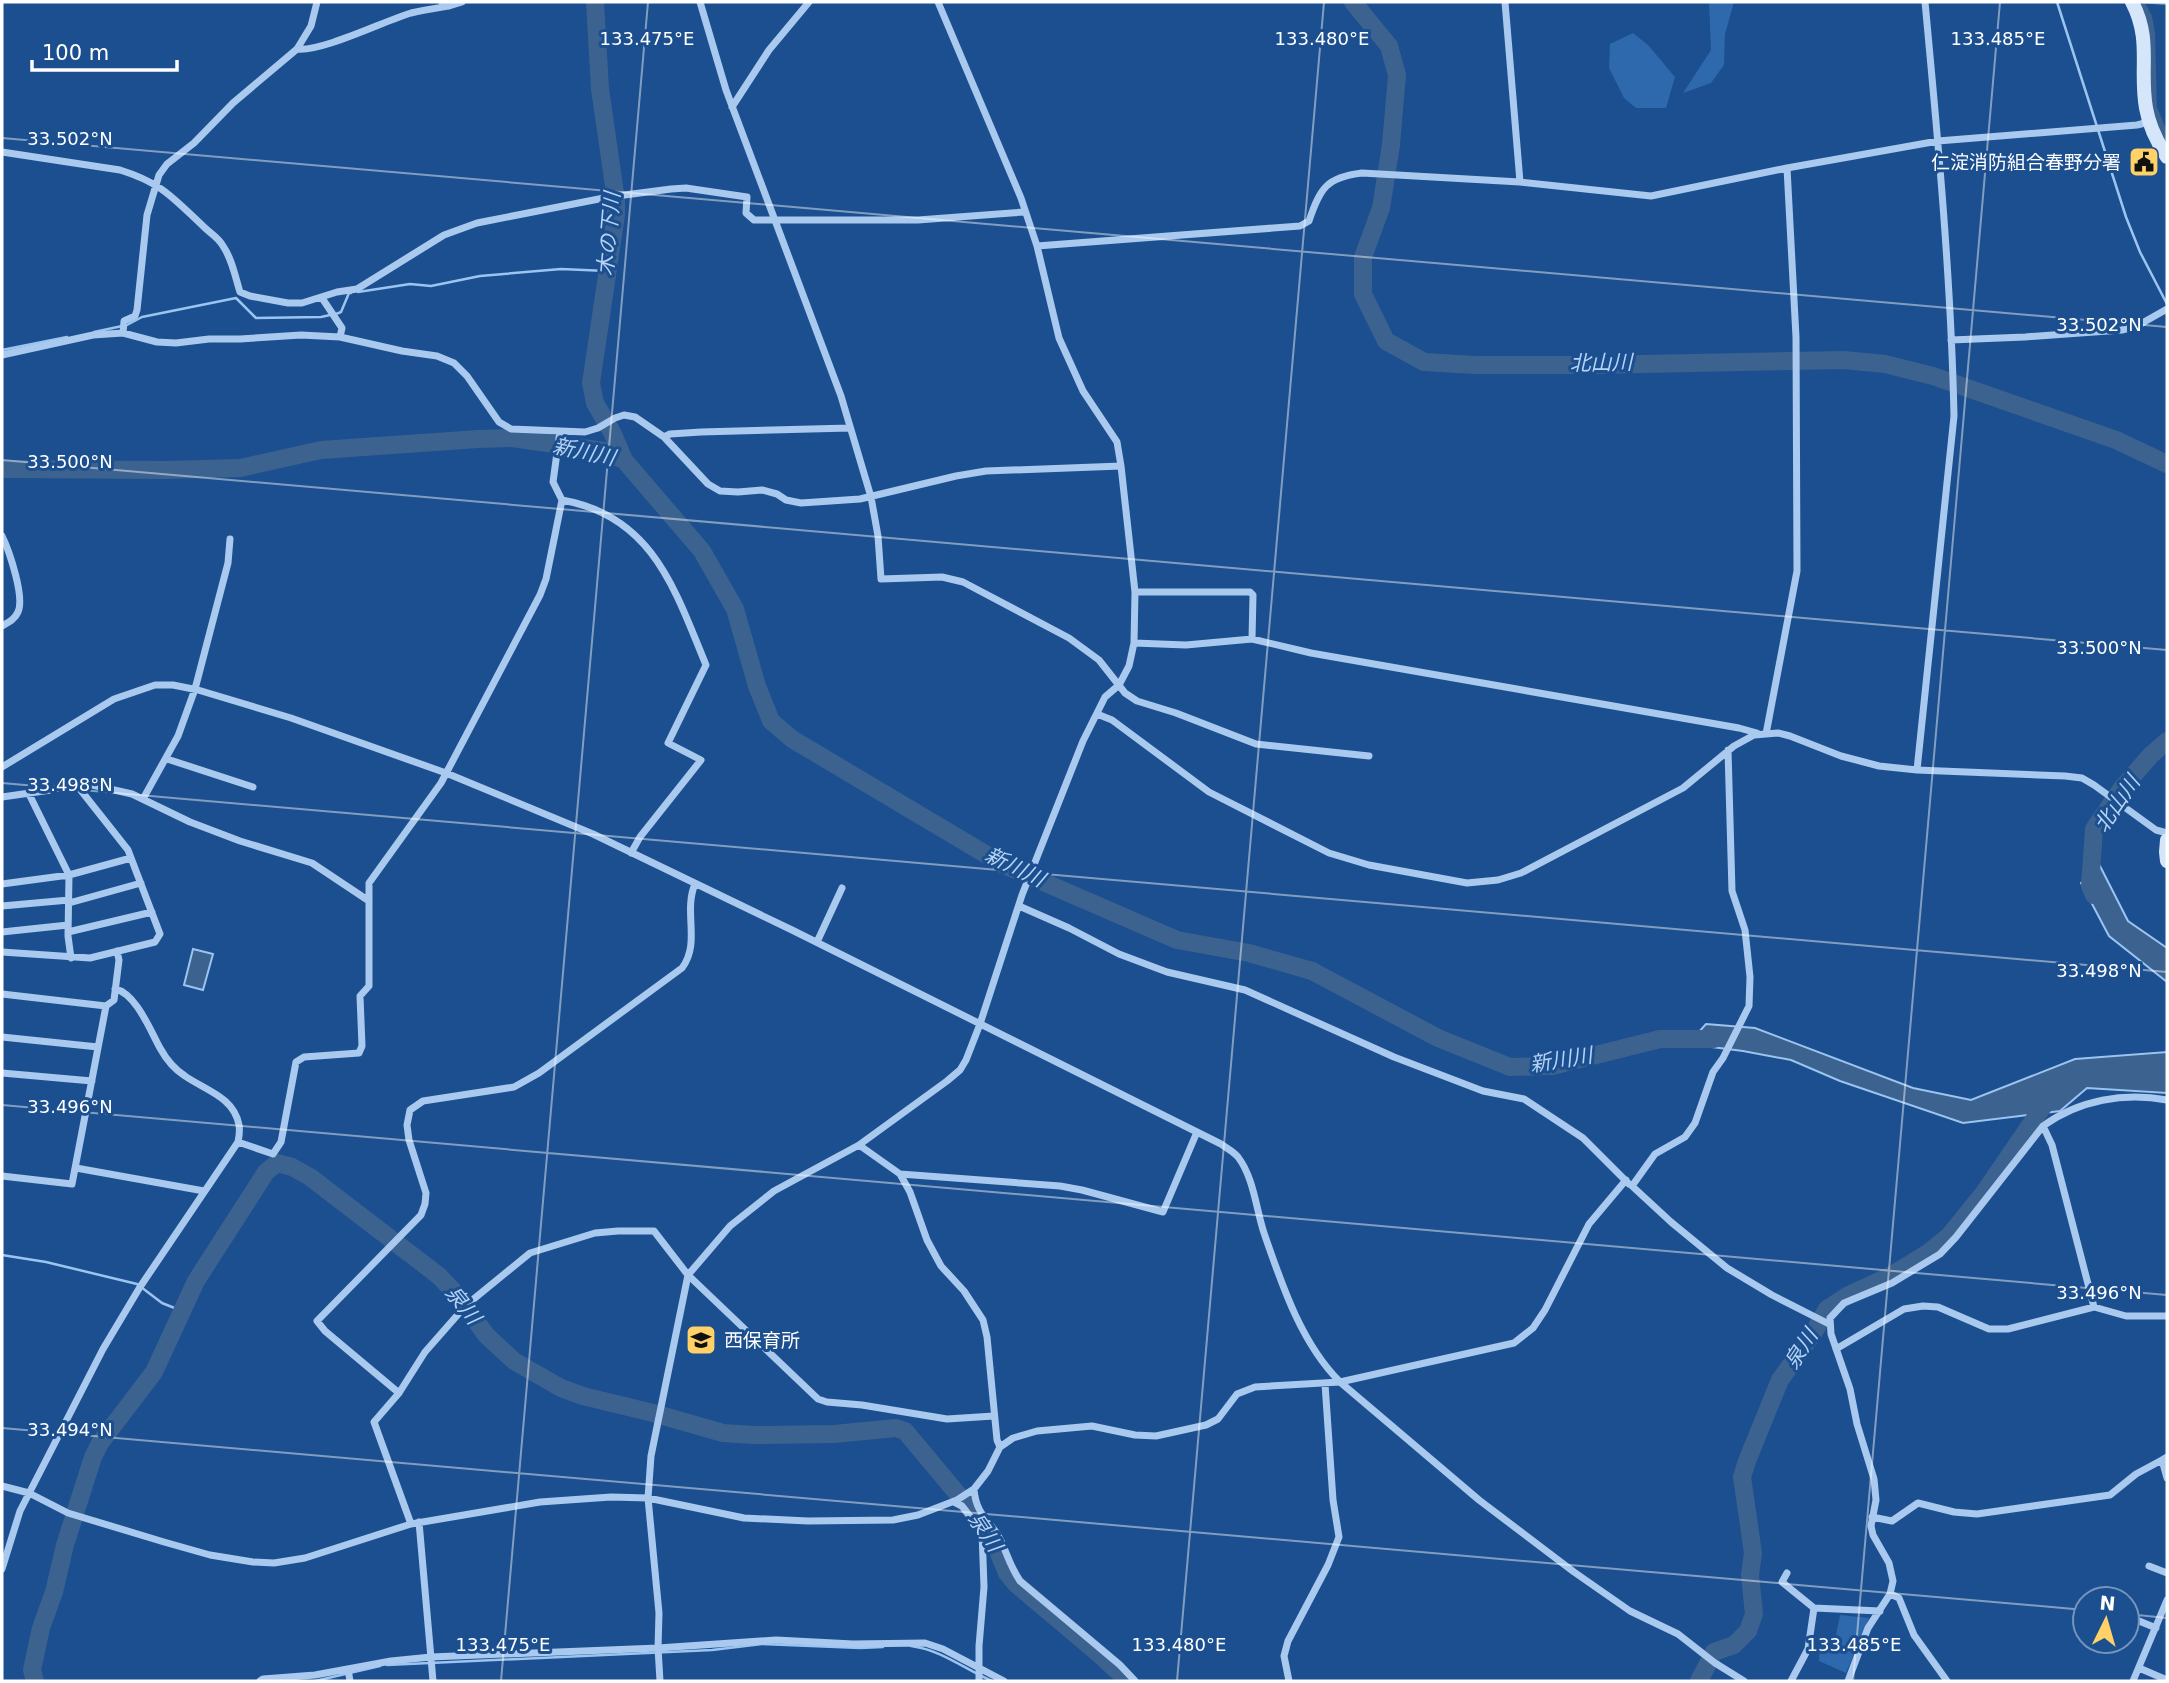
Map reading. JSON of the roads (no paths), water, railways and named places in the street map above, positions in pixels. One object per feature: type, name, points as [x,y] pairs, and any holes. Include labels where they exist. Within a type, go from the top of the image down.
[{"type":"main road","points":[[2132,2],[2143,31],[2145,106],[2158,144],[2167,157]]},
{"type":"main road","points":[[2167,840],[2167,861]]},
{"type":"street","points":[[123,328],[124,321],[135,316],[137,310],[147,215],[159,175],[167,164],[194,143],[233,103],[298,48],[312,26],[317,2]]},
{"type":"street","points":[[298,48],[304,49],[338,39],[412,13],[462,2]]},
{"type":"street","points":[[700,2],[732,107],[841,396],[871,496],[878,536],[881,579],[943,577],[963,582],[1069,638],[1100,660],[1125,693],[1137,701],[1256,744],[1370,756]]},
{"type":"street","points":[[732,107],[769,50],[809,2]]},
{"type":"street","points":[[660,1681],[659,1613],[648,1498],[651,1457],[688,1275],[730,1226],[774,1191],[859,1145],[960,1070],[980,1024],[1022,895],[1083,741],[1105,697],[1119,685],[1129,666],[1134,643],[1135,592],[1117,442],[1083,391],[1059,338],[1037,246],[1011,174],[938,2]]},
{"type":"street","points":[[1505,2],[1520,182]]},
{"type":"street","points":[[1917,770],[1954,416],[1953,360],[1938,141],[1925,2]]},
{"type":"street","points":[[1037,246],[1300,226],[1309,221],[1314,205],[1329,182],[1342,176],[1362,173],[1520,182],[1651,196],[1938,141],[2149,122]]},
{"type":"street","points":[[2,152],[120,170],[156,184],[174,197],[222,243],[240,292],[288,303],[302,303],[356,289],[444,235],[498,218],[671,188],[747,197],[747,213],[754,220],[918,220],[1024,212]]},
{"type":"street","points":[[1763,734],[1797,571],[1797,377],[1787,168]]},
{"type":"street","points":[[322,298],[342,328],[340,337]]},
{"type":"street","points":[[1951,340],[2122,330],[2137,326],[2167,309]]},
{"type":"street","points":[[2,355],[123,328],[157,342],[278,336],[340,337],[438,356],[454,363],[467,376],[499,422],[511,429],[560,434],[585,432],[624,415],[635,418],[664,437],[708,484],[720,491],[762,490],[801,503],[860,499],[986,471],[1121,466]]},
{"type":"street","points":[[664,437],[701,432],[850,428]]},
{"type":"street","points":[[238,1142],[273,1154],[281,1142],[296,1062],[304,1057],[359,1053],[362,1046],[360,996],[369,986],[369,883],[446,773],[540,595],[546,579],[562,500],[553,482],[560,434]]},
{"type":"street","points":[[562,500],[595,509],[623,524],[655,556],[675,589],[706,665],[668,743],[701,760],[640,837],[631,853]]},
{"type":"street","points":[[2,536],[10,552],[20,601],[19,611],[12,621],[2,626]]},
{"type":"street","points":[[144,799],[178,736],[195,689],[228,563],[230,539]]},
{"type":"street","points":[[1135,592],[1250,592],[1253,595],[1252,639]]},
{"type":"street","points":[[1134,643],[1186,645],[1252,639],[1311,653],[1763,734],[1790,736],[1857,762],[1879,766],[2082,778],[2156,830],[2167,833]]},
{"type":"street","points":[[2,766],[114,699],[155,685],[195,689],[291,718],[446,773],[593,834],[1221,1143],[1236,1155],[1246,1170],[1264,1231],[1289,1299],[1325,1367],[1479,1500],[1574,1572],[1630,1611],[1678,1634],[1744,1681]]},
{"type":"street","points":[[1097,714],[1112,720],[1209,792],[1329,853],[1369,865],[1467,883],[1498,880],[1521,873],[1683,788],[1728,750],[1754,735],[1763,734]]},
{"type":"street","points":[[2,1486],[29,1493],[68,1513],[210,1555],[263,1563],[305,1558],[415,1523],[540,1502],[611,1497],[648,1498],[744,1518],[808,1521],[893,1520],[918,1515],[966,1495],[988,1471],[1000,1447],[1025,1434],[1092,1426],[1135,1435],[1156,1436],[1206,1425],[1219,1419],[1237,1394],[1255,1387],[1340,1382],[1514,1343],[1533,1328],[1545,1310],[1589,1224],[1655,1154],[1685,1137],[1695,1123],[1713,1072],[1749,1006],[1750,977],[1745,930],[1732,891],[1728,750]]},
{"type":"street","points":[[167,759],[253,787]]},
{"type":"street","points":[[2,952],[90,958],[155,942],[160,934],[128,850],[79,788],[79,782]]},
{"type":"street","points":[[2,797],[86,782],[144,799],[190,822],[240,841],[312,863],[369,901]]},
{"type":"street","points":[[29,794],[69,875],[68,928],[71,958]]},
{"type":"street","points":[[2,884],[69,875],[131,858]]},
{"type":"street","points":[[2,906],[69,901],[141,883]]},
{"type":"street","points":[[399,1393],[325,1331],[317,1321],[421,1215],[426,1193],[407,1125],[410,1110],[423,1101],[514,1087],[539,1073],[682,968],[689,959],[692,947],[690,904],[695,884]]},
{"type":"street","points":[[817,942],[842,888]]},
{"type":"street","points":[[1020,906],[1119,954],[1167,972],[1245,990],[1394,1057],[1483,1091],[1524,1099],[1583,1138],[1671,1222],[1727,1268],[1827,1323],[1850,1389],[1857,1424],[1874,1479],[1876,1500],[1871,1526],[1873,1535],[1889,1563],[1893,1581],[1891,1594],[1868,1628],[1848,1681]]},
{"type":"street","points":[[2,932],[68,928],[152,912]]},
{"type":"street","points":[[2,1176],[72,1184],[106,1006],[114,1000],[117,951]]},
{"type":"street","points":[[2,1569],[20,1511],[103,1349],[141,1286],[238,1142],[239,1125],[229,1105],[210,1089],[186,1077],[172,1066],[139,1010],[120,990],[115,989]]},
{"type":"street","points":[[2,994],[106,1006]]},
{"type":"street","points":[[2,1037],[98,1047]]},
{"type":"street","points":[[2,1073],[92,1081]]},
{"type":"street","points":[[1827,1323],[1844,1303],[1892,1283],[1940,1254],[2043,1126],[2078,1106],[2104,1099],[2129,1097],[2167,1100]]},
{"type":"street","points":[[2043,1126],[2056,1158],[2094,1307]]},
{"type":"street","points":[[900,1174],[1060,1186],[1163,1212],[1197,1132]]},
{"type":"street","points":[[859,1145],[900,1174],[911,1192],[927,1240],[941,1266],[964,1291],[983,1320],[1000,1447]]},
{"type":"street","points":[[76,1168],[204,1191]]},
{"type":"street","points":[[470,1302],[530,1253],[595,1233],[654,1231],[688,1275],[818,1399],[947,1419],[995,1416]]},
{"type":"street","points":[[1836,1349],[1905,1309],[1923,1306],[1938,1307],[1990,1329],[2008,1329],[2094,1307],[2126,1317],[2167,1316]]},
{"type":"street","points":[[433,1681],[415,1523],[374,1422],[399,1393],[425,1352],[461,1311]]},
{"type":"street","points":[[1289,1681],[1284,1656],[1288,1641],[1328,1565],[1339,1537],[1332,1500],[1325,1384]]},
{"type":"street","points":[[1872,1517],[1892,1521],[1918,1503],[1954,1512],[1977,1514],[2110,1495],[2136,1474],[2165,1459],[2167,1478]]},
{"type":"street","points":[[974,1489],[979,1512],[993,1527],[1020,1581],[1120,1665],[1135,1681]]},
{"type":"street","points":[[956,1501],[982,1532],[984,1587],[979,1676]]},
{"type":"street","points":[[2149,1566],[2167,1573]]},
{"type":"street","points":[[1787,1573],[1782,1582],[1814,1608],[1880,1611]]},
{"type":"street","points":[[1891,1594],[1899,1598],[1914,1635],[1947,1681]]},
{"type":"street","points":[[2133,1681],[2167,1600]]},
{"type":"street","points":[[1791,1681],[1808,1649],[1814,1608]]},
{"type":"street","points":[[2141,1622],[2156,1628]]},
{"type":"street","points":[[260,1681],[349,1671],[391,1661],[431,1657],[658,1649],[776,1640],[853,1644],[925,1643],[943,1649],[979,1676],[1004,1681]]},
{"type":"street","points":[[2139,1668],[2167,1680]]},
{"type":"street","points":[[349,1671],[350,1681]]},
{"type":"waterway","name":"木の下川","points":[[595,2],[600,89],[616,215],[591,383],[595,403],[624,460]]},
{"type":"waterway","name":"北山川","points":[[1353,2],[1389,46],[1397,75],[1391,145],[1381,208],[1363,257],[1363,294],[1386,341],[1424,362],[1477,365],[1844,360],[1885,364],[1933,376],[2116,440],[2167,464]]},
{"type":"waterway","points":[[2057,2],[2126,217],[2140,252],[2167,304]]},
{"type":"waterway","points":[[2139,2],[2147,17],[2150,33],[2152,108],[2167,145]]},
{"type":"waterway","points":[[358,292],[410,284],[431,286],[480,276],[561,269],[607,271]]},
{"type":"waterway","points":[[336,314],[341,312],[351,293]]},
{"type":"waterway","points":[[94,332],[127,325],[142,317],[236,298],[256,318],[330,315]]},
{"type":"waterway","points":[[2,350],[67,337]]},
{"type":"waterway","name":"新川川","points":[[2,469],[240,468],[321,450],[478,439],[512,438],[604,451],[624,460],[702,551],[735,609],[757,686],[771,721],[792,739],[1002,864],[1177,940],[1249,953],[1312,971],[1438,1038],[1510,1067],[1552,1066],[1660,1039],[1714,1039]]},
{"type":"waterway","name":"北山川","points":[[2094,895],[2090,886],[2094,829],[2122,788],[2167,741]]},
{"type":"waterway","name":"泉川","points":[[1699,1681],[1714,1652],[1734,1645],[1748,1631],[1754,1614],[1750,1575],[1753,1553],[1742,1477],[1780,1380],[1827,1309],[1847,1296],[1892,1275],[1928,1253],[1949,1236],[1983,1194],[2051,1095]]},
{"type":"waterway","name":"泉川","points":[[35,1681],[32,1670],[41,1628],[93,1457],[100,1443],[154,1372],[196,1281],[266,1172],[277,1163],[292,1167],[310,1177],[439,1276],[459,1297],[486,1335],[514,1361],[561,1388],[723,1433],[834,1434],[896,1428],[905,1431],[991,1534],[1007,1573],[1016,1584],[1128,1681]]},
{"type":"waterway","points":[[2,1255],[46,1262],[137,1284],[162,1303],[182,1311]]},
{"type":"waterway","points":[[387,1665],[712,1650],[762,1644],[883,1647]]},
{"type":"waterway","points":[[911,1646],[943,1656],[992,1681]]},
{"type":"waterway","points":[[315,1681],[380,1666]]},
{"type":"place","name":"仁淀消防組合春野分署","points":[[2144,162]]},
{"type":"place","name":"西保育所","points":[[701,1340]]}]
